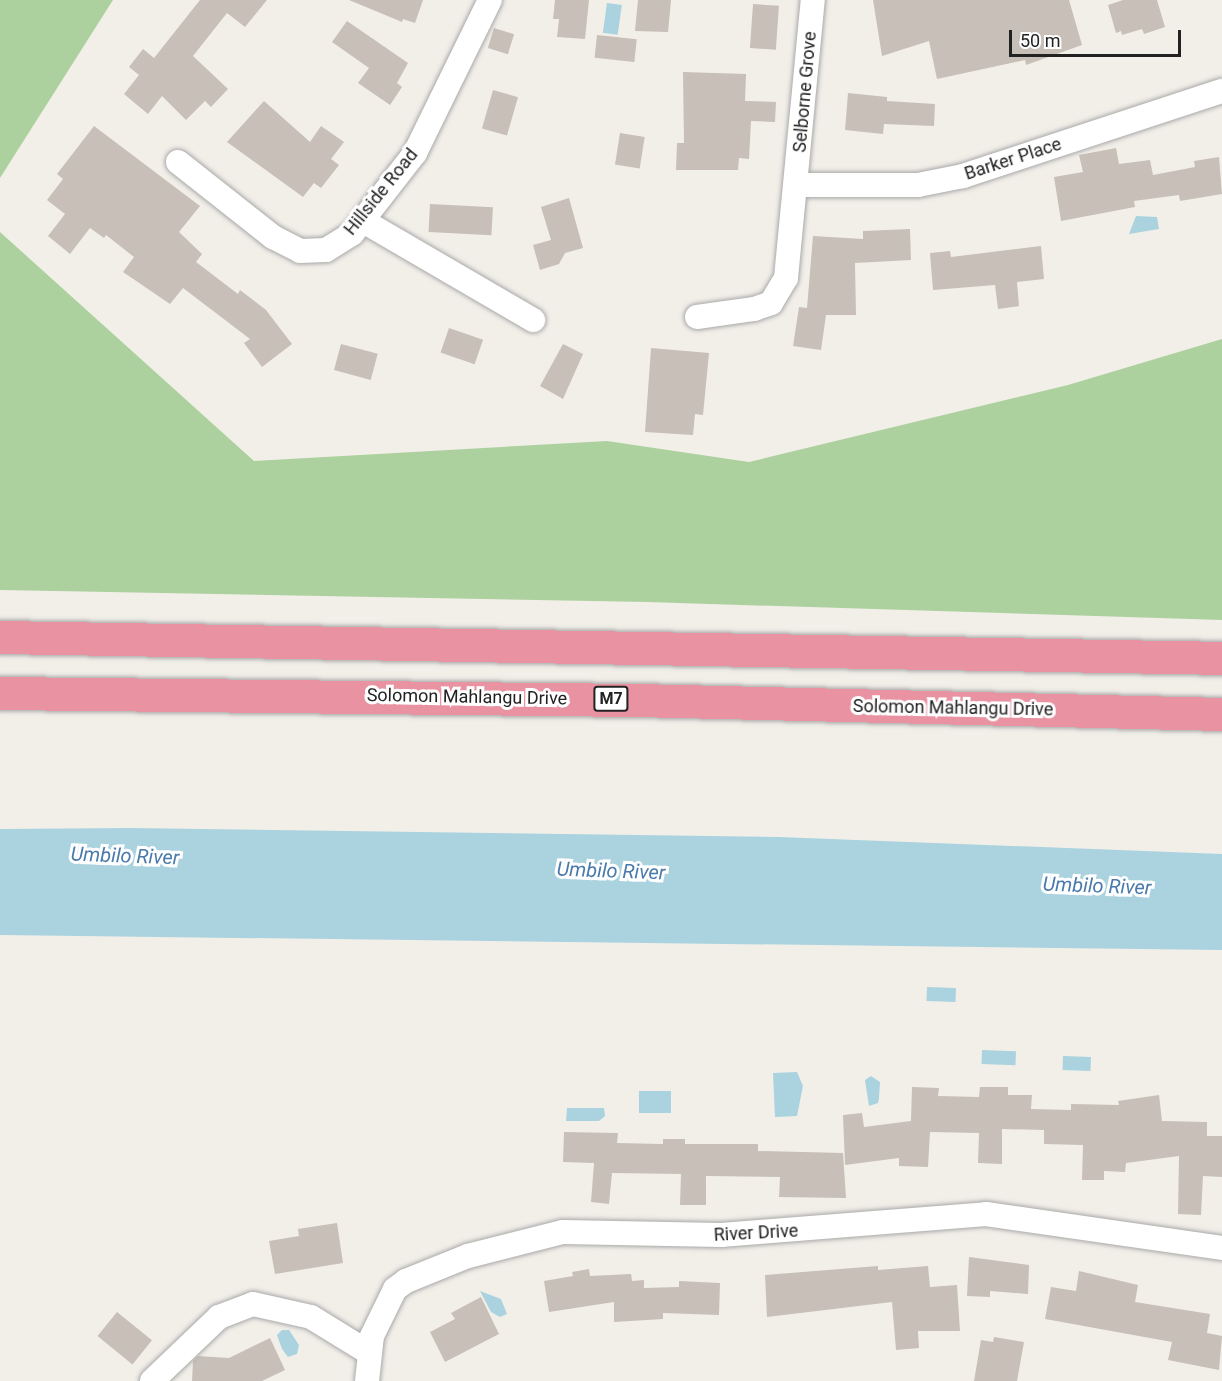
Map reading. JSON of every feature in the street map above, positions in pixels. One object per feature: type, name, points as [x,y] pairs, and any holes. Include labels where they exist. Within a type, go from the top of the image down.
[{"type":"highway","points":[[0,637],[1222,658]]},
{"type":"highway","name":"Solomon Mahlangu Drive","points":[[0,693],[637,699],[1222,714]]},
{"type":"street","name":"Hillside Road","points":[[178,162],[273,237],[300,251],[326,250],[352,234],[409,161],[434,121],[490,0]]},
{"type":"street","name":"Selborne Grove","points":[[697,317],[754,309],[771,303],[782,291],[786,278],[813,0]]},
{"type":"street","name":"Barker Place","points":[[796,184],[918,185],[963,176],[1222,91]]},
{"type":"street","points":[[363,220],[533,320]]},
{"type":"street","name":"River Drive","points":[[367,1381],[368,1352],[383,1309],[395,1290],[406,1281],[468,1256],[563,1232],[721,1235],[986,1214],[1222,1248]]},
{"type":"street","points":[[152,1381],[219,1317],[253,1304],[311,1317],[368,1352]]},
{"type":"green space","points":[[0,0],[113,0],[0,178]]},
{"type":"green space","points":[[0,232],[254,461],[607,441],[749,462],[1068,385],[1222,339],[1222,620],[647,602],[0,590]]},
{"type":"water","points":[[607,3],[622,5],[618,35],[603,33]]},
{"type":"water","points":[[1136,216],[1157,217],[1159,229],[1129,234]]},
{"type":"water","name":"Umbilo River","points":[[131,828],[779,837],[1222,854],[1222,950],[0,935],[0,829]]},
{"type":"water","points":[[927,987],[956,988],[955,1002],[927,1001]]},
{"type":"water","points":[[982,1050],[1016,1051],[1015,1065],[982,1064]]},
{"type":"water","points":[[1063,1056],[1091,1057],[1090,1071],[1063,1070]]},
{"type":"water","points":[[797,1072],[803,1086],[797,1116],[775,1117],[773,1073]]},
{"type":"water","points":[[871,1076],[880,1082],[879,1098],[878,1103],[869,1106],[865,1080]]},
{"type":"water","points":[[639,1091],[671,1091],[671,1113],[639,1113]]},
{"type":"water","points":[[567,1108],[604,1108],[605,1116],[599,1121],[566,1121]]},
{"type":"water","points":[[480,1291],[501,1299],[507,1314],[500,1317],[491,1312]]},
{"type":"water","points":[[282,1330],[289,1330],[299,1345],[297,1354],[288,1357],[282,1349],[277,1335]]},
{"type":"building","points":[[200,0],[267,0],[245,27],[227,13],[193,56],[228,89],[211,107],[205,101],[186,120],[162,96],[148,114],[124,94],[139,75],[129,67],[143,49],[154,58]]},
{"type":"building","points":[[349,0],[423,0],[415,23],[403,19],[402,22]]},
{"type":"building","points":[[555,0],[589,0],[585,39],[557,37],[559,19],[553,19]]},
{"type":"building","points":[[638,0],[671,0],[668,32],[635,31]]},
{"type":"building","points":[[873,0],[1069,0],[1082,45],[1026,65],[1025,60],[937,79],[929,41],[882,56]]},
{"type":"building","points":[[1123,0],[1157,0],[1165,27],[1144,34],[1142,29],[1122,35],[1121,31],[1116,33],[1108,5]]},
{"type":"building","points":[[753,4],[779,6],[776,50],[750,48]]},
{"type":"building","points":[[347,21],[408,63],[397,83],[402,87],[390,105],[358,83],[369,68],[332,42]]},
{"type":"building","points":[[494,28],[514,34],[508,54],[488,48]]},
{"type":"building","points":[[597,35],[637,39],[634,62],[595,58]]},
{"type":"building","points":[[683,72],[746,74],[745,101],[776,102],[775,122],[751,121],[749,159],[739,158],[738,170],[676,170],[677,143],[684,143]]},
{"type":"building","points":[[493,90],[518,97],[507,136],[482,128]]},
{"type":"building","points":[[848,93],[887,97],[887,101],[935,104],[934,126],[884,124],[883,134],[845,130]]},
{"type":"building","points":[[264,101],[310,142],[321,126],[344,142],[331,159],[339,165],[321,188],[314,183],[303,197],[227,142]]},
{"type":"building","points":[[94,126],[200,206],[179,232],[202,254],[196,262],[238,294],[240,290],[266,310],[292,344],[262,367],[244,343],[250,339],[183,288],[170,304],[123,272],[134,257],[106,235],[104,238],[90,228],[70,254],[48,236],[65,214],[47,200],[63,179],[57,174]]},
{"type":"building","points":[[620,133],[645,137],[640,169],[615,165]]},
{"type":"building","points":[[1116,148],[1119,164],[1150,160],[1153,175],[1195,167],[1194,161],[1219,157],[1222,194],[1180,201],[1179,195],[1134,201],[1135,207],[1061,221],[1054,177],[1083,172],[1079,155]]},
{"type":"building","points":[[569,198],[583,248],[565,253],[559,264],[540,270],[533,245],[551,240],[541,207]]},
{"type":"building","points":[[430,204],[493,207],[491,235],[429,232]]},
{"type":"building","points":[[910,229],[911,260],[855,263],[856,315],[826,315],[821,350],[793,346],[799,307],[807,308],[813,236],[863,239],[863,231]]},
{"type":"building","points":[[1041,246],[1044,279],[1017,282],[1019,306],[998,309],[995,285],[933,290],[930,253],[950,251],[951,257]]},
{"type":"building","points":[[449,328],[483,340],[475,364],[441,353]]},
{"type":"building","points":[[341,344],[378,354],[371,380],[334,370]]},
{"type":"building","points":[[563,344],[583,354],[563,399],[540,386]]},
{"type":"building","points":[[651,348],[709,353],[703,415],[695,414],[693,435],[645,432]]},
{"type":"building","points":[[912,1087],[939,1088],[938,1096],[979,1097],[980,1087],[1008,1087],[1008,1095],[1032,1095],[1031,1109],[1071,1110],[1071,1104],[1119,1105],[1118,1101],[1159,1095],[1162,1121],[1207,1122],[1207,1136],[1222,1136],[1222,1177],[1203,1176],[1201,1215],[1178,1214],[1179,1156],[1126,1163],[1125,1172],[1104,1171],[1104,1180],[1082,1180],[1083,1145],[1044,1144],[1044,1130],[1002,1129],[1002,1164],[978,1163],[979,1133],[930,1132],[928,1167],[899,1166],[899,1158],[845,1165],[843,1115],[862,1113],[864,1127],[911,1121]]},
{"type":"building","points":[[564,1132],[618,1133],[617,1143],[663,1144],[663,1139],[685,1139],[685,1144],[758,1144],[758,1151],[843,1153],[846,1198],[779,1197],[780,1177],[706,1176],[706,1205],[680,1205],[681,1174],[612,1173],[609,1204],[591,1202],[594,1163],[563,1162]]},
{"type":"building","points":[[337,1223],[343,1263],[275,1274],[269,1241],[299,1236],[298,1229]]},
{"type":"building","points":[[969,1257],[1029,1265],[1028,1294],[990,1291],[990,1297],[967,1296]]},
{"type":"building","points":[[878,1266],[878,1270],[928,1266],[930,1287],[957,1285],[960,1331],[918,1331],[919,1348],[896,1350],[892,1302],[767,1317],[765,1275]]},
{"type":"building","points":[[589,1269],[590,1276],[631,1274],[632,1281],[644,1280],[644,1288],[679,1287],[679,1281],[720,1283],[719,1315],[663,1313],[663,1319],[614,1322],[614,1302],[549,1312],[544,1281],[573,1276],[572,1272]]},
{"type":"building","points":[[1079,1271],[1138,1285],[1135,1302],[1210,1314],[1207,1333],[1222,1336],[1219,1370],[1168,1360],[1172,1342],[1045,1319],[1051,1287],[1076,1291]]},
{"type":"building","points":[[481,1297],[499,1334],[445,1362],[430,1332],[455,1319],[451,1313]]},
{"type":"building","points":[[117,1312],[152,1340],[132,1364],[97,1336]]},
{"type":"building","points":[[994,1337],[1024,1342],[1017,1381],[974,1381],[981,1340],[993,1342]]},
{"type":"building","points":[[270,1338],[285,1370],[262,1381],[192,1381],[193,1361],[198,1356],[229,1358]]}]
